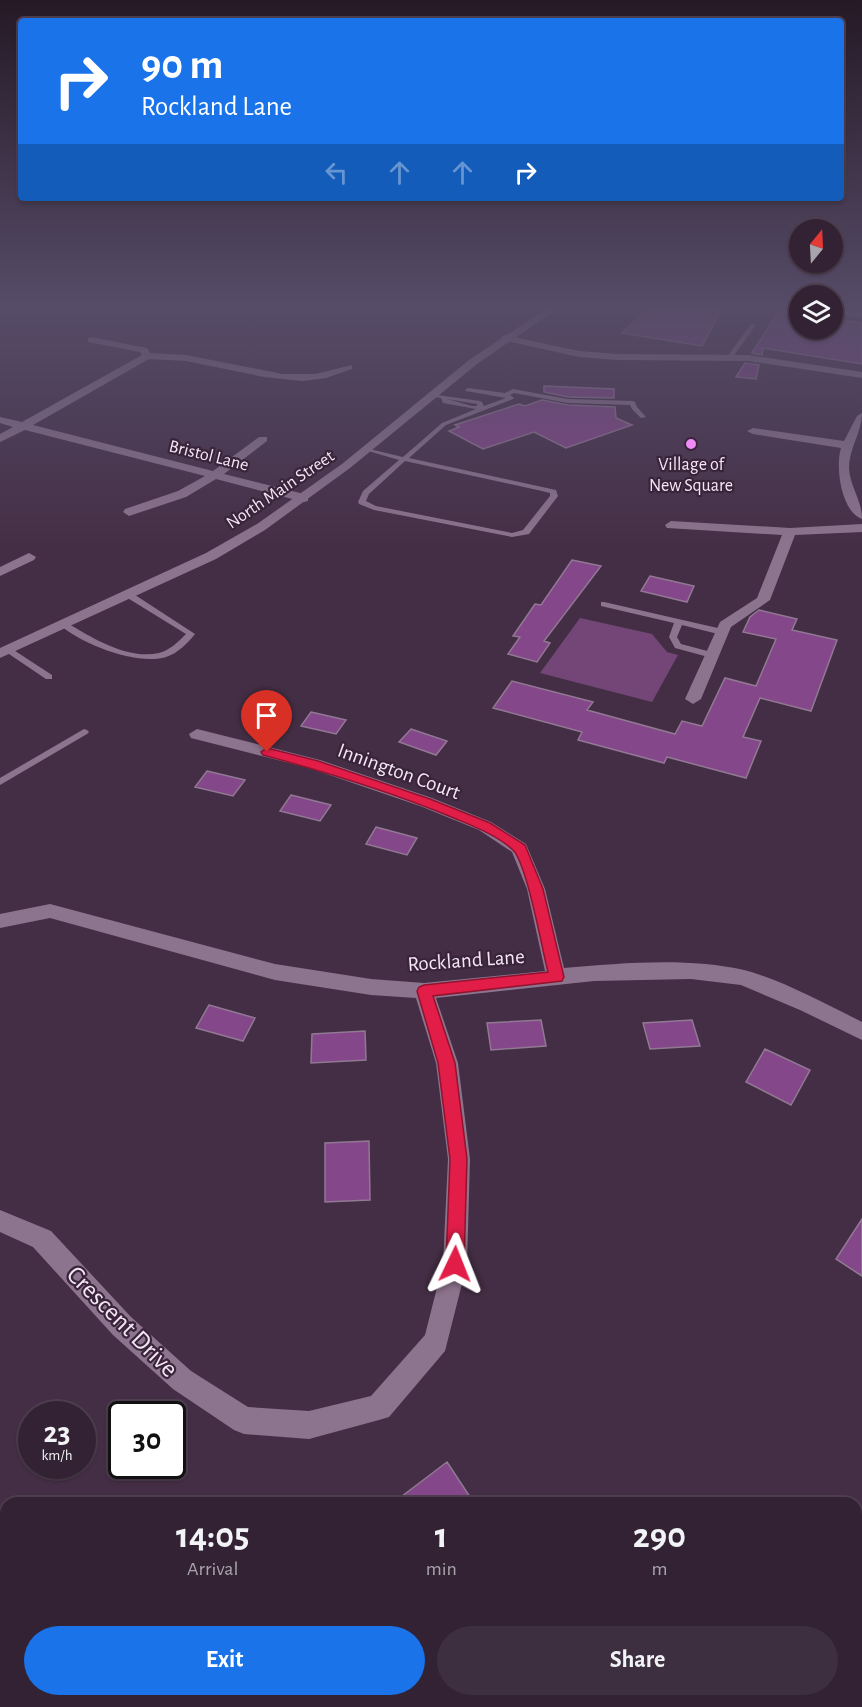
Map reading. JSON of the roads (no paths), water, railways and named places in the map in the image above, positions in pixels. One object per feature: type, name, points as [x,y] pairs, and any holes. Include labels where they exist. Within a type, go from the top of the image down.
[{"type":"street","points":[[0,439],[89,389]]},
{"type":"street","name":"North Main Street","points":[[5,652],[211,556],[304,498],[447,389]]},
{"type":"street","points":[[862,416],[846,445],[842,476],[846,491],[862,515]]},
{"type":"street","name":"Bristol Lane","points":[[0,420],[304,498]]},
{"type":"street","points":[[753,431],[846,445]]},
{"type":"street","points":[[129,512],[152,502],[180,495],[215,475],[263,439]]},
{"type":"street","points":[[671,525],[718,525],[790,532],[862,528]]},
{"type":"street","points":[[693,699],[725,625],[763,600],[790,532]]},
{"type":"street","points":[[0,572],[29,557]]},
{"type":"street","name":"Innington Court","points":[[197,734],[314,764],[426,802],[485,826],[520,848],[536,889],[556,977]]},
{"type":"street","name":"Rockland Lane","points":[[0,921],[50,910],[275,972],[361,986],[424,991],[594,973],[691,971],[743,978],[807,1004],[862,1032]]},
{"type":"street","name":"Crescent Drive","points":[[0,1221],[42,1239],[122,1326],[182,1380],[243,1420],[309,1425],[379,1407],[436,1342],[455,1264],[459,1159],[447,1063],[424,991]]},
{"type":"lane","points":[[468,390],[508,397]]},
{"type":"lane","points":[[367,449],[404,459],[553,492],[554,496],[526,532],[512,535],[374,508],[362,502],[366,493],[404,459],[444,424],[508,397],[513,391],[568,401],[633,403],[633,408],[644,417]]},
{"type":"lane","points":[[438,397],[445,402],[472,408],[483,407]]},
{"type":"lane","points":[[64,624],[85,636],[139,658],[160,657],[183,645],[191,634],[129,595]]},
{"type":"lane","points":[[604,604],[722,632]]},
{"type":"lane","points":[[679,622],[673,637],[678,646],[712,655]]},
{"type":"lane","points":[[5,652],[49,677]]},
{"type":"lane","points":[[0,782],[84,732]]},
{"type":"place","name":"Village of New Square","points":[[691,444]]}]
